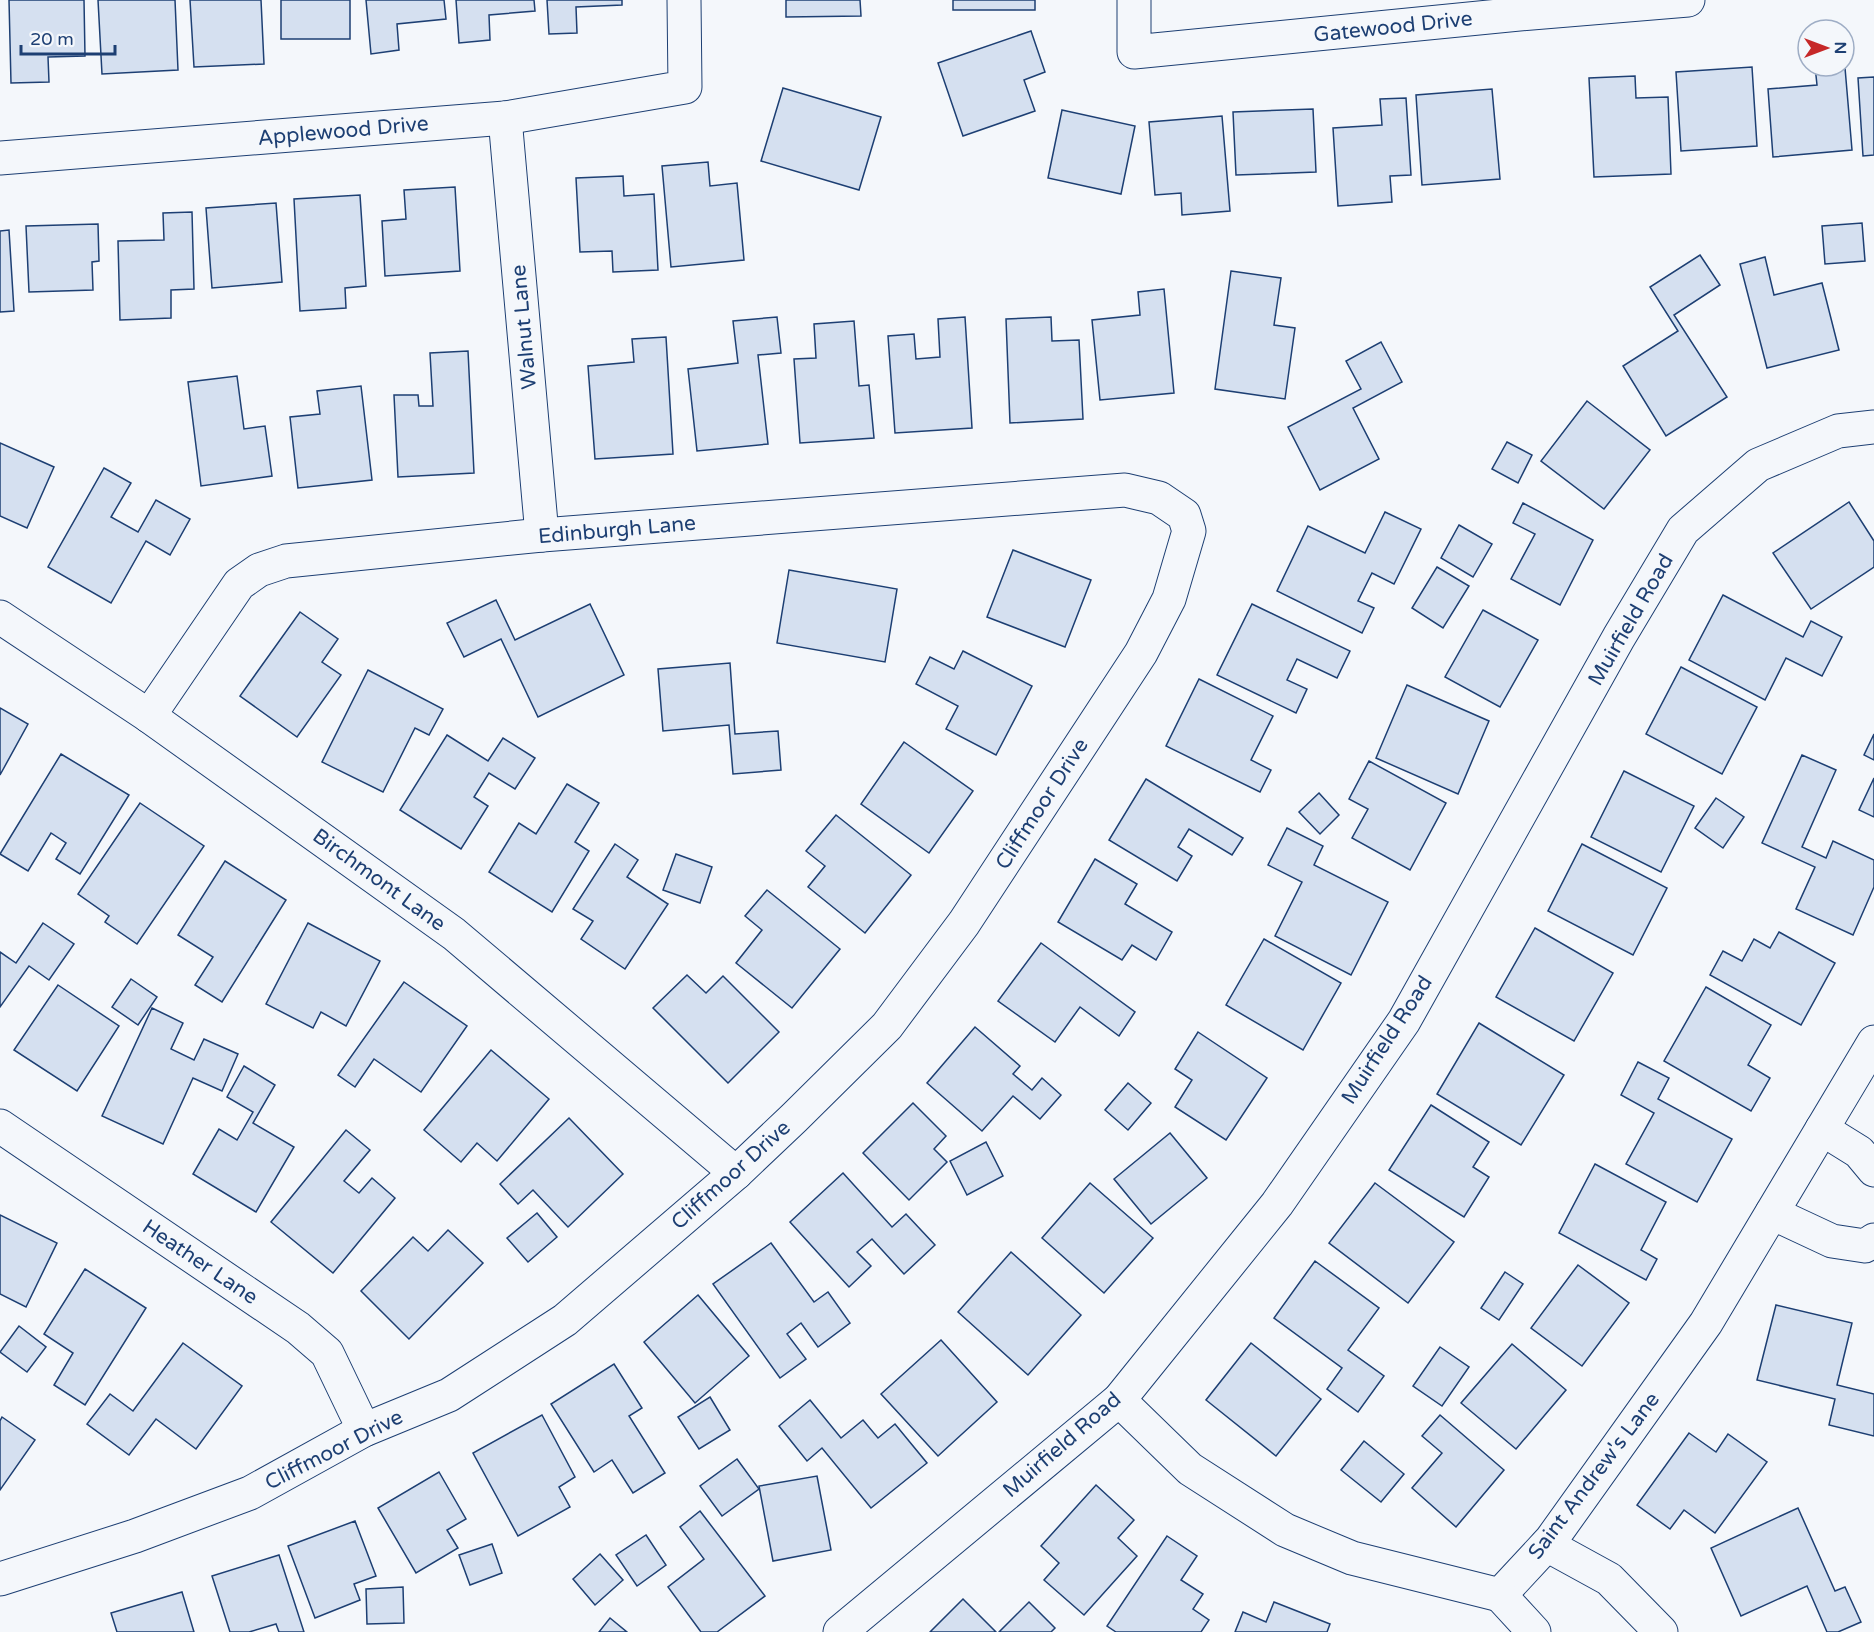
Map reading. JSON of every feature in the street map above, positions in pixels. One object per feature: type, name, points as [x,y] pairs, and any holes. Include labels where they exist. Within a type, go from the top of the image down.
[{"type":"street","name":"Applewood Drive","points":[[0,158],[505,118],[685,87],[684,0]]},
{"type":"street","name":"Gatewood Drive","points":[[1134,0],[1134,52],[1519,7],[1688,0]]},
{"type":"street","name":"Walnut Lane","points":[[505,118],[542,535]]},
{"type":"street","name":"Muirfield Road","points":[[840,1632],[1119,1400],[1277,1204],[1404,1021],[1619,638],[1683,530],[1758,465],[1838,431],[1874,427]]},
{"type":"street","name":"Edinburgh Lane","points":[[149,716],[239,584],[259,570],[286,561],[542,535],[1125,490],[1160,498]]},
{"type":"street","name":"Cliffmoor Drive","points":[[0,1579],[135,1536],[250,1493],[364,1430],[450,1395],[565,1320],[736,1173],[887,1026],[964,923],[1141,653],[1169,599],[1189,531],[1184,515],[1160,498]]},
{"type":"street","name":"Birchmont Lane","points":[[0,617],[149,716],[454,934],[736,1173]]},
{"type":"street","name":"Saint Andrew's Lane","points":[[1500,1595],[1546,1545],[1706,1323],[1874,1042]]},
{"type":"street","name":"Heather Lane","points":[[0,1126],[298,1328],[327,1353],[364,1430]]},
{"type":"street","points":[[1822,1129],[1859,1152],[1874,1170]]},
{"type":"street","points":[[1772,1213],[1832,1241],[1865,1246],[1874,1240]]},
{"type":"street","points":[[1119,1400],[1190,1469],[1285,1530],[1352,1558],[1500,1595],[1534,1632]]},
{"type":"street","points":[[1546,1545],[1609,1579],[1660,1632]]},
{"type":"building","points":[[9,0],[84,0],[85,56],[48,57],[49,82],[11,83]]},
{"type":"building","points":[[98,0],[175,0],[178,70],[102,74]]},
{"type":"building","points":[[190,0],[261,0],[264,64],[194,67]]},
{"type":"building","points":[[281,0],[350,0],[350,39],[281,39]]},
{"type":"building","points":[[366,0],[444,0],[446,19],[397,24],[399,50],[371,54]]},
{"type":"building","points":[[456,0],[534,0],[535,11],[489,15],[490,40],[459,43]]},
{"type":"building","points":[[547,0],[622,0],[622,5],[576,7],[577,33],[549,34]]},
{"type":"building","points":[[786,0],[860,0],[861,16],[786,17]]},
{"type":"building","points":[[953,0],[1035,0],[1035,10],[953,10]]},
{"type":"building","points":[[1031,31],[1045,72],[1024,80],[1035,111],[963,136],[938,63]]},
{"type":"building","points":[[1752,67],[1757,146],[1681,151],[1676,72]]},
{"type":"building","points":[[1635,76],[1636,98],[1668,97],[1671,174],[1594,177],[1589,78]]},
{"type":"building","points":[[1874,77],[1874,155],[1863,156],[1858,78]]},
{"type":"building","points":[[1816,78],[1846,78],[1852,150],[1773,157],[1768,89],[1817,85]]},
{"type":"building","points":[[783,88],[881,117],[859,190],[761,161]]},
{"type":"building","points":[[1492,89],[1500,179],[1422,185],[1416,95]]},
{"type":"building","points":[[1406,98],[1411,175],[1390,176],[1392,202],[1338,206],[1333,128],[1382,125],[1380,99]]},
{"type":"building","points":[[1313,109],[1316,172],[1236,175],[1233,112]]},
{"type":"building","points":[[1062,110],[1135,126],[1121,194],[1048,178]]},
{"type":"building","points":[[1222,116],[1230,211],[1182,215],[1181,193],[1155,195],[1149,122]]},
{"type":"building","points":[[708,162],[710,186],[737,183],[744,260],[671,267],[662,166]]},
{"type":"building","points":[[623,176],[624,196],[654,194],[658,270],[613,272],[612,251],[580,252],[576,178]]},
{"type":"building","points":[[455,187],[460,271],[385,276],[382,221],[406,219],[404,190]]},
{"type":"building","points":[[360,195],[366,286],[345,288],[346,308],[300,311],[294,199]]},
{"type":"building","points":[[276,203],[282,282],[212,288],[206,208]]},
{"type":"building","points":[[192,212],[194,289],[171,290],[171,318],[120,320],[118,241],[164,240],[163,213]]},
{"type":"building","points":[[1862,223],[1865,261],[1825,264],[1822,226]]},
{"type":"building","points":[[98,224],[99,261],[92,262],[93,290],[29,292],[26,226]]},
{"type":"building","points":[[9,230],[14,311],[0,312],[0,231]]},
{"type":"building","points":[[1700,255],[1720,285],[1674,315],[1727,397],[1666,436],[1623,366],[1678,331],[1650,287]]},
{"type":"building","points":[[1765,257],[1774,295],[1822,283],[1839,350],[1767,368],[1740,264]]},
{"type":"building","points":[[1231,271],[1281,278],[1274,325],[1295,328],[1285,399],[1215,389]]},
{"type":"building","points":[[1164,289],[1174,393],[1100,400],[1092,320],[1140,315],[1138,292]]},
{"type":"building","points":[[777,317],[781,353],[758,355],[768,444],[697,451],[688,369],[738,363],[733,321]]},
{"type":"building","points":[[965,317],[972,428],[895,433],[888,336],[914,334],[916,359],[940,357],[938,319]]},
{"type":"building","points":[[1051,317],[1052,341],[1079,340],[1083,419],[1010,423],[1006,319]]},
{"type":"building","points":[[854,321],[859,386],[869,385],[874,438],[800,443],[794,359],[816,358],[814,324]]},
{"type":"building","points":[[666,337],[673,454],[595,459],[588,366],[634,362],[632,339]]},
{"type":"building","points":[[1381,342],[1402,382],[1353,408],[1379,459],[1320,490],[1288,427],[1361,389],[1346,361]]},
{"type":"building","points":[[468,351],[474,473],[398,477],[394,395],[418,395],[419,406],[433,406],[430,353]]},
{"type":"building","points":[[237,376],[244,429],[265,426],[272,476],[201,486],[188,382]]},
{"type":"building","points":[[361,386],[372,480],[298,488],[290,417],[320,414],[317,391]]},
{"type":"building","points":[[1587,401],[1650,450],[1604,509],[1541,461]]},
{"type":"building","points":[[1507,442],[1532,455],[1518,483],[1492,469]]},
{"type":"building","points":[[0,443],[54,467],[27,528],[0,516]]},
{"type":"building","points":[[104,468],[131,483],[111,517],[138,532],[156,500],[190,519],[170,555],[146,541],[111,603],[48,567]]},
{"type":"building","points":[[1849,502],[1874,541],[1874,567],[1811,609],[1773,553]]},
{"type":"building","points":[[1523,503],[1593,540],[1560,605],[1511,579],[1535,534],[1513,523]]},
{"type":"building","points":[[1385,512],[1421,529],[1394,584],[1372,573],[1358,601],[1374,608],[1362,633],[1277,591],[1308,526],[1365,553]]},
{"type":"building","points":[[1459,525],[1492,544],[1473,577],[1441,558]]},
{"type":"building","points":[[1013,550],[1091,580],[1065,647],[987,617]]},
{"type":"building","points":[[1437,567],[1469,586],[1443,628],[1412,608]]},
{"type":"building","points":[[789,570],[897,589],[885,662],[777,643]]},
{"type":"building","points":[[1723,595],[1803,637],[1811,621],[1842,637],[1822,676],[1786,658],[1765,700],[1689,660]]},
{"type":"building","points":[[496,600],[515,640],[590,604],[624,675],[538,717],[501,639],[464,657],[447,623]]},
{"type":"building","points":[[1252,604],[1350,651],[1337,678],[1297,659],[1287,680],[1307,689],[1296,713],[1217,675]]},
{"type":"building","points":[[1483,610],[1538,640],[1500,707],[1445,677]]},
{"type":"building","points":[[300,612],[338,639],[322,662],[341,675],[297,737],[240,696]]},
{"type":"building","points":[[963,651],[1032,686],[996,755],[946,729],[958,706],[916,684],[930,657],[954,669]]},
{"type":"building","points":[[730,663],[735,734],[778,731],[781,770],[733,774],[729,725],[663,731],[658,669]]},
{"type":"building","points":[[1681,667],[1757,707],[1722,774],[1646,734]]},
{"type":"building","points":[[368,670],[443,709],[429,735],[415,728],[383,792],[322,762]]},
{"type":"building","points":[[1199,679],[1273,716],[1251,760],[1271,770],[1260,792],[1166,746]]},
{"type":"building","points":[[1407,685],[1489,721],[1458,794],[1376,758]]},
{"type":"building","points":[[0,708],[28,724],[0,775]]},
{"type":"building","points":[[1874,734],[1874,760],[1864,755]]},
{"type":"building","points":[[447,735],[488,761],[503,738],[535,758],[515,789],[489,773],[474,797],[488,806],[461,849],[400,810]]},
{"type":"building","points":[[904,742],[973,791],[929,853],[861,804]]},
{"type":"building","points":[[61,754],[129,795],[80,874],[56,859],[66,843],[51,833],[28,871],[0,854]]},
{"type":"building","points":[[1802,755],[1836,770],[1802,847],[1826,858],[1833,841],[1874,860],[1874,887],[1853,935],[1796,909],[1815,867],[1762,843]]},
{"type":"building","points":[[1369,761],[1446,803],[1410,870],[1352,838],[1368,809],[1349,799]]},
{"type":"building","points":[[1624,771],[1694,806],[1661,872],[1591,837]]},
{"type":"building","points":[[1874,778],[1874,817],[1859,810]]},
{"type":"building","points":[[1146,779],[1243,838],[1232,855],[1189,829],[1178,847],[1192,856],[1177,881],[1109,840]]},
{"type":"building","points":[[567,784],[599,803],[575,842],[589,851],[552,912],[489,872],[519,823],[536,834]]},
{"type":"building","points":[[1319,793],[1339,815],[1320,834],[1299,812]]},
{"type":"building","points":[[1716,798],[1744,817],[1723,848],[1695,828]]},
{"type":"building","points":[[140,803],[204,846],[137,944],[105,922],[109,916],[78,894]]},
{"type":"building","points":[[836,815],[911,875],[865,933],[808,887],[825,866],[806,851]]},
{"type":"building","points":[[1287,828],[1323,846],[1314,865],[1388,902],[1351,975],[1275,936],[1302,882],[1268,865]]},
{"type":"building","points":[[615,844],[638,860],[627,877],[668,904],[625,969],[581,939],[593,921],[573,909]]},
{"type":"building","points":[[1582,844],[1667,888],[1633,955],[1548,911]]},
{"type":"building","points":[[676,854],[712,867],[700,903],[663,890]]},
{"type":"building","points":[[1095,859],[1137,884],[1125,904],[1172,932],[1156,960],[1132,945],[1122,960],[1058,922]]},
{"type":"building","points":[[225,861],[286,900],[222,1002],[195,985],[213,957],[178,935]]},
{"type":"building","points":[[767,890],[840,949],[792,1008],[736,963],[762,930],[745,916]]},
{"type":"building","points":[[43,923],[74,944],[49,980],[29,966],[0,1007],[0,952],[16,963]]},
{"type":"building","points":[[308,923],[380,961],[346,1026],[321,1012],[313,1028],[266,1004]]},
{"type":"building","points":[[1535,928],[1613,973],[1574,1041],[1496,997]]},
{"type":"building","points":[[1779,932],[1835,963],[1801,1025],[1710,975],[1723,951],[1742,961],[1754,939],[1770,948]]},
{"type":"building","points":[[1264,939],[1341,983],[1303,1050],[1226,1005]]},
{"type":"building","points":[[1041,943],[1135,1012],[1119,1036],[1080,1007],[1055,1042],[998,1001]]},
{"type":"building","points":[[687,975],[706,993],[723,976],[779,1032],[728,1083],[653,1008]]},
{"type":"building","points":[[131,979],[157,997],[138,1025],[112,1007]]},
{"type":"building","points":[[404,982],[467,1026],[421,1092],[374,1059],[355,1087],[338,1075]]},
{"type":"building","points":[[58,985],[119,1026],[77,1091],[14,1050]]},
{"type":"building","points":[[1706,987],[1771,1025],[1748,1065],[1770,1078],[1751,1111],[1664,1061]]},
{"type":"building","points":[[152,1008],[183,1023],[171,1049],[194,1060],[204,1039],[238,1054],[222,1091],[193,1078],[163,1144],[102,1116]]},
{"type":"building","points":[[1479,1023],[1564,1075],[1521,1145],[1437,1094]]},
{"type":"building","points":[[975,1027],[1020,1066],[1013,1074],[1032,1090],[1042,1078],[1061,1095],[1040,1119],[1013,1096],[982,1131],[927,1083]]},
{"type":"building","points":[[1198,1032],[1267,1078],[1226,1140],[1175,1107],[1192,1080],[1175,1069]]},
{"type":"building","points":[[491,1050],[549,1099],[497,1161],[477,1143],[461,1162],[424,1130]]},
{"type":"building","points":[[1638,1062],[1669,1078],[1658,1099],[1732,1139],[1697,1202],[1626,1164],[1654,1113],[1621,1095]]},
{"type":"building","points":[[244,1066],[275,1085],[253,1123],[294,1147],[256,1212],[193,1174],[219,1129],[237,1140],[253,1112],[227,1097]]},
{"type":"building","points":[[1128,1083],[1151,1103],[1128,1130],[1105,1110]]},
{"type":"building","points":[[913,1103],[946,1136],[934,1149],[947,1162],[909,1200],[863,1153]]},
{"type":"building","points":[[1431,1105],[1489,1142],[1473,1167],[1489,1177],[1464,1217],[1389,1170]]},
{"type":"building","points":[[569,1118],[623,1174],[568,1227],[533,1190],[518,1204],[500,1184]]},
{"type":"building","points":[[346,1130],[370,1150],[344,1181],[359,1193],[372,1178],[395,1198],[333,1273],[271,1222]]},
{"type":"building","points":[[1170,1133],[1207,1178],[1151,1224],[1114,1179]]},
{"type":"building","points":[[986,1142],[1003,1176],[967,1195],[950,1161]]},
{"type":"building","points":[[1595,1164],[1666,1202],[1641,1250],[1657,1259],[1646,1280],[1559,1233]]},
{"type":"building","points":[[843,1173],[892,1227],[906,1214],[935,1245],[904,1274],[872,1239],[857,1252],[871,1266],[849,1287],[790,1222]]},
{"type":"building","points":[[1090,1183],[1153,1238],[1104,1293],[1042,1238]]},
{"type":"building","points":[[1375,1183],[1454,1242],[1408,1303],[1329,1243]]},
{"type":"building","points":[[537,1213],[557,1237],[528,1262],[507,1238]]},
{"type":"building","points":[[0,1215],[57,1243],[26,1307],[0,1294]]},
{"type":"building","points":[[448,1230],[483,1263],[409,1339],[361,1291],[413,1237],[428,1251]]},
{"type":"building","points":[[771,1243],[814,1302],[828,1292],[850,1323],[818,1347],[801,1323],[787,1334],[806,1359],[780,1378],[713,1284]]},
{"type":"building","points":[[1011,1252],[1081,1315],[1028,1375],[958,1312]]},
{"type":"building","points":[[1315,1261],[1379,1308],[1348,1350],[1384,1376],[1358,1412],[1327,1389],[1342,1368],[1274,1318]]},
{"type":"building","points":[[1578,1265],[1629,1303],[1582,1366],[1531,1328]]},
{"type":"building","points":[[85,1269],[146,1308],[85,1405],[54,1385],[73,1353],[44,1334]]},
{"type":"building","points":[[1505,1272],[1523,1284],[1499,1320],[1481,1308]]},
{"type":"building","points":[[698,1295],[749,1356],[695,1403],[644,1342]]},
{"type":"building","points":[[1776,1305],[1852,1323],[1837,1385],[1874,1394],[1874,1436],[1829,1425],[1835,1399],[1757,1380]]},
{"type":"building","points":[[19,1326],[46,1347],[27,1372],[0,1352]]},
{"type":"building","points":[[941,1340],[997,1402],[938,1456],[881,1394]]},
{"type":"building","points":[[183,1343],[242,1386],[196,1449],[156,1419],[129,1455],[87,1424],[110,1394],[133,1411]]},
{"type":"building","points":[[1251,1343],[1321,1399],[1276,1456],[1206,1400]]},
{"type":"building","points":[[1512,1344],[1566,1390],[1516,1449],[1461,1403]]},
{"type":"building","points":[[1440,1347],[1469,1367],[1442,1406],[1413,1386]]},
{"type":"building","points":[[614,1364],[642,1408],[629,1416],[665,1473],[633,1493],[612,1460],[594,1472],[551,1404]]},
{"type":"building","points":[[710,1397],[730,1430],[699,1449],[678,1417]]},
{"type":"building","points":[[810,1400],[841,1438],[863,1420],[878,1438],[895,1424],[927,1463],[871,1508],[822,1448],[807,1461],[779,1426]]},
{"type":"building","points":[[542,1415],[575,1477],[559,1487],[570,1507],[518,1536],[473,1453]]},
{"type":"building","points":[[1440,1415],[1504,1470],[1456,1527],[1412,1488],[1442,1453],[1422,1436]]},
{"type":"building","points":[[2,1417],[35,1440],[0,1490],[0,1421]]},
{"type":"building","points":[[1689,1433],[1716,1452],[1728,1434],[1767,1462],[1715,1533],[1684,1510],[1670,1529],[1637,1505]]},
{"type":"building","points":[[1364,1441],[1404,1474],[1381,1502],[1341,1470]]},
{"type":"building","points":[[737,1459],[759,1489],[722,1516],[700,1486]]},
{"type":"building","points":[[439,1472],[466,1519],[447,1530],[458,1548],[416,1573],[378,1508]]},
{"type":"building","points":[[817,1476],[831,1550],[773,1561],[759,1486]]},
{"type":"building","points":[[1096,1485],[1134,1520],[1118,1538],[1137,1556],[1084,1615],[1044,1580],[1059,1563],[1041,1546]]},
{"type":"building","points":[[1798,1508],[1835,1591],[1845,1587],[1861,1622],[1838,1632],[1827,1632],[1807,1586],[1741,1616],[1711,1548]]},
{"type":"building","points":[[700,1511],[765,1596],[717,1632],[701,1632],[668,1587],[704,1559],[680,1527]]},
{"type":"building","points":[[355,1521],[376,1576],[354,1584],[360,1600],[315,1618],[288,1546]]},
{"type":"building","points":[[646,1535],[666,1565],[637,1586],[616,1555]]},
{"type":"building","points":[[1167,1536],[1197,1556],[1181,1580],[1203,1594],[1193,1609],[1209,1620],[1201,1632],[1116,1632],[1107,1626]]},
{"type":"building","points":[[492,1544],[502,1573],[470,1585],[459,1555]]},
{"type":"building","points":[[600,1554],[623,1580],[595,1605],[573,1579]]},
{"type":"building","points":[[279,1555],[304,1632],[279,1632],[276,1624],[249,1632],[230,1632],[212,1576]]},
{"type":"building","points":[[403,1587],[404,1623],[367,1624],[366,1589]]},
{"type":"building","points":[[182,1592],[194,1632],[117,1632],[111,1613]]},
{"type":"building","points":[[963,1599],[996,1632],[930,1632]]},
{"type":"building","points":[[1029,1602],[1055,1628],[1051,1632],[999,1632]]},
{"type":"building","points":[[1274,1602],[1330,1624],[1327,1632],[1235,1632],[1243,1612],[1266,1622]]},
{"type":"building","points":[[610,1618],[627,1632],[599,1632]]}]
